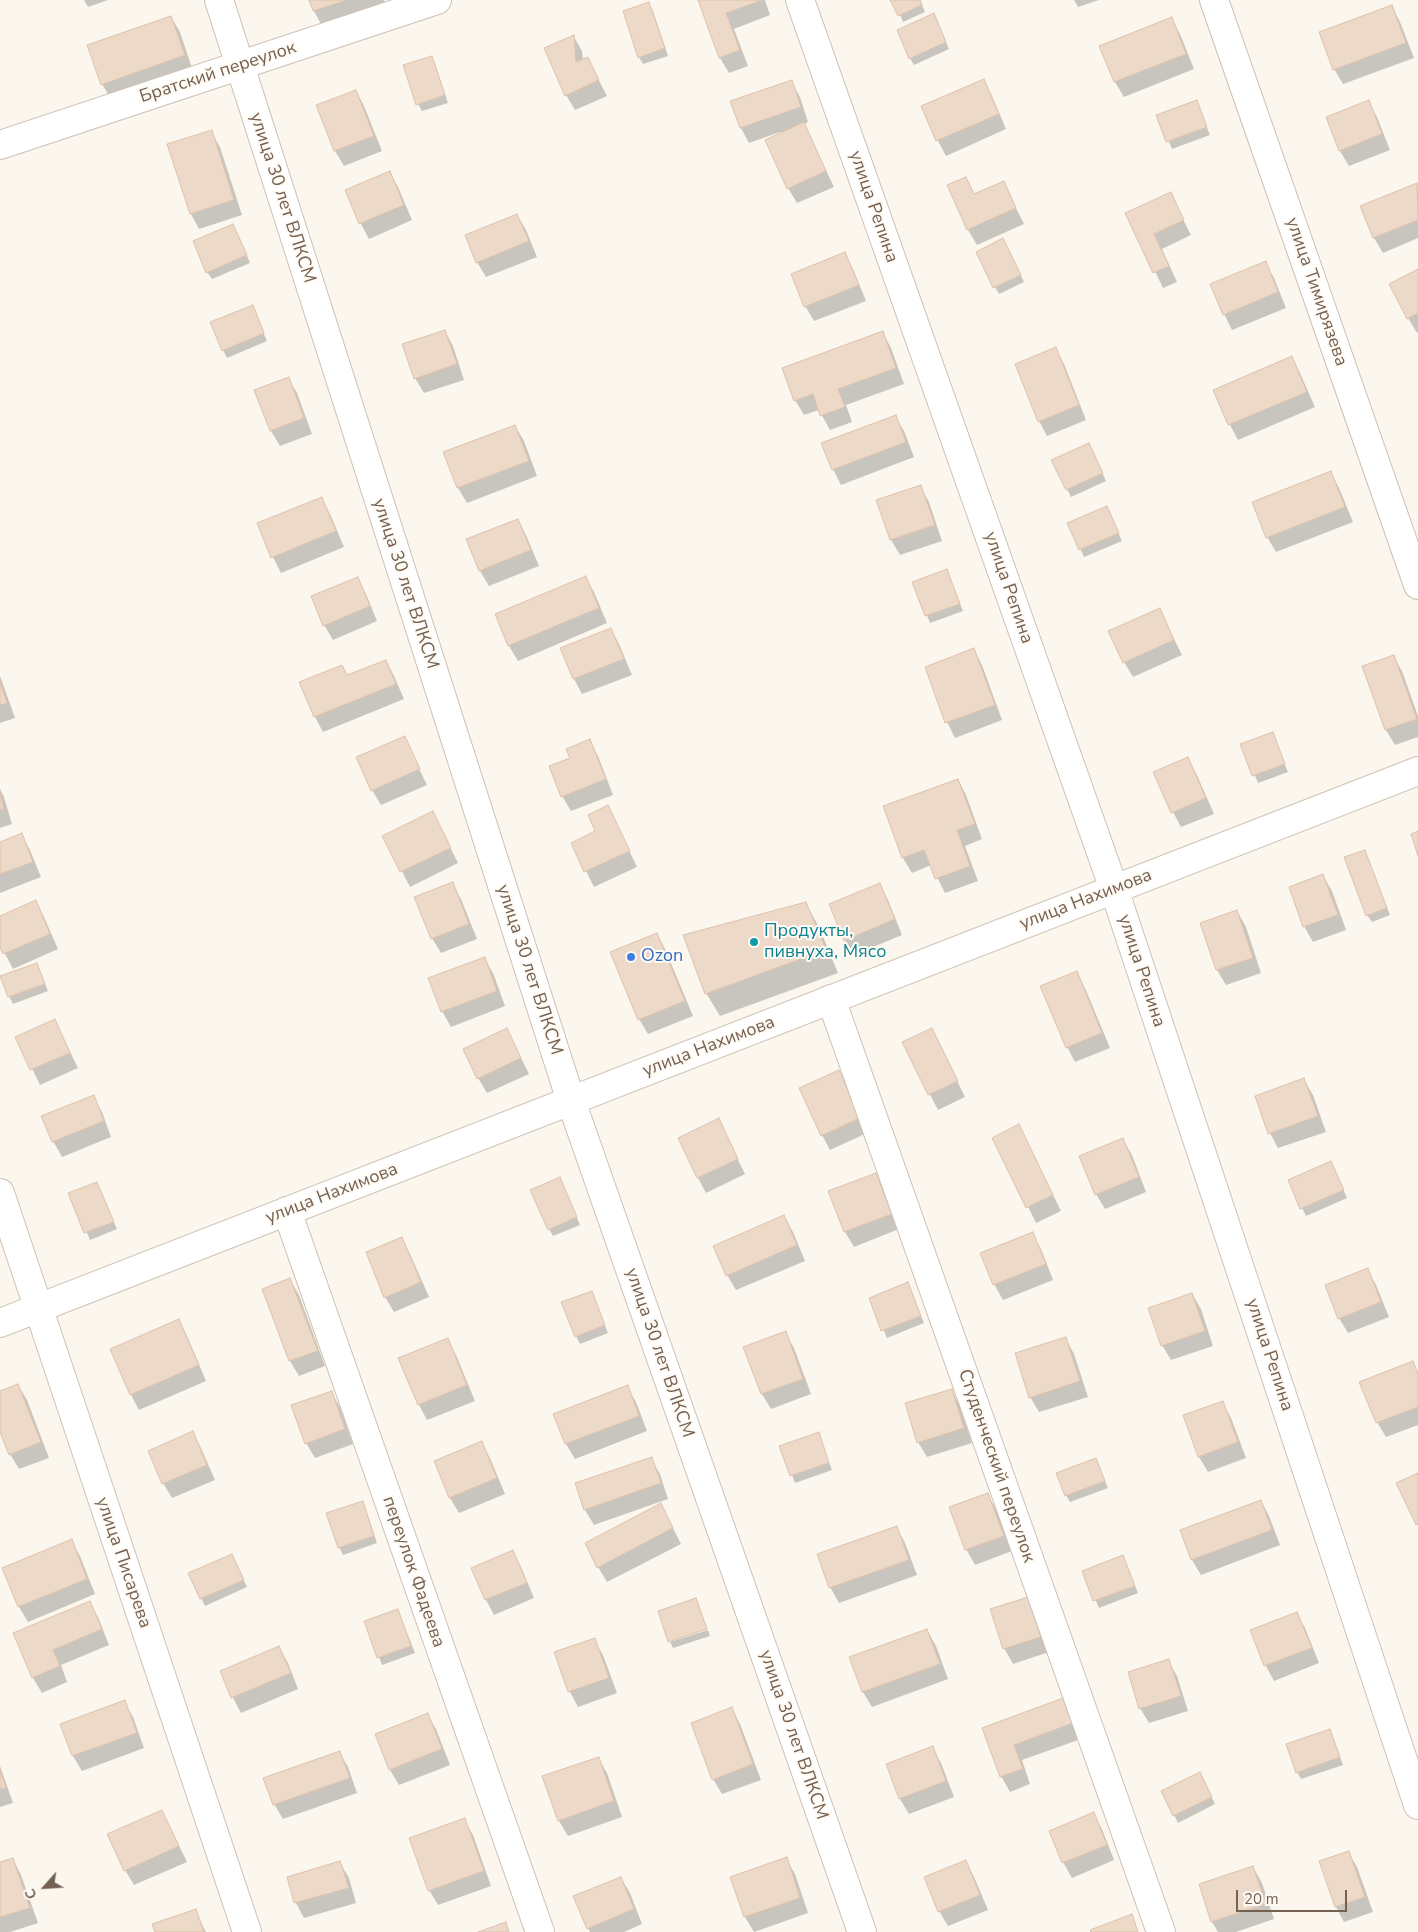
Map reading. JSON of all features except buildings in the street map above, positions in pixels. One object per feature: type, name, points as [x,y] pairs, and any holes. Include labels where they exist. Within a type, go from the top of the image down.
[{"type":"street","name":"улица 30 лет ВЛКСМ","points":[[219,0],[571,1101],[862,1932]]},
{"type":"street","name":"Братский переулок","points":[[0,145],[436,0]]},
{"type":"street","name":"улица Репина","points":[[800,0],[1114,889],[1418,1805]]},
{"type":"street","name":"улица Тимирязева","points":[[1214,0],[1418,585]]},
{"type":"street","name":"улица Нахимова","points":[[0,1323],[1418,771]]},
{"type":"street","name":"Студенческий переулок","points":[[831,999],[1161,1932]]},
{"type":"street","name":"улица Писарева","points":[[0,1193],[37,1309],[247,1932]]},
{"type":"street","name":"переулок Фадеева","points":[[287,1211],[540,1932]]},
{"type":"place","name":"Продукты, пивнуха, Мясо","points":[[754,942]]},
{"type":"place","name":"Ozon","points":[[631,957]]}]
